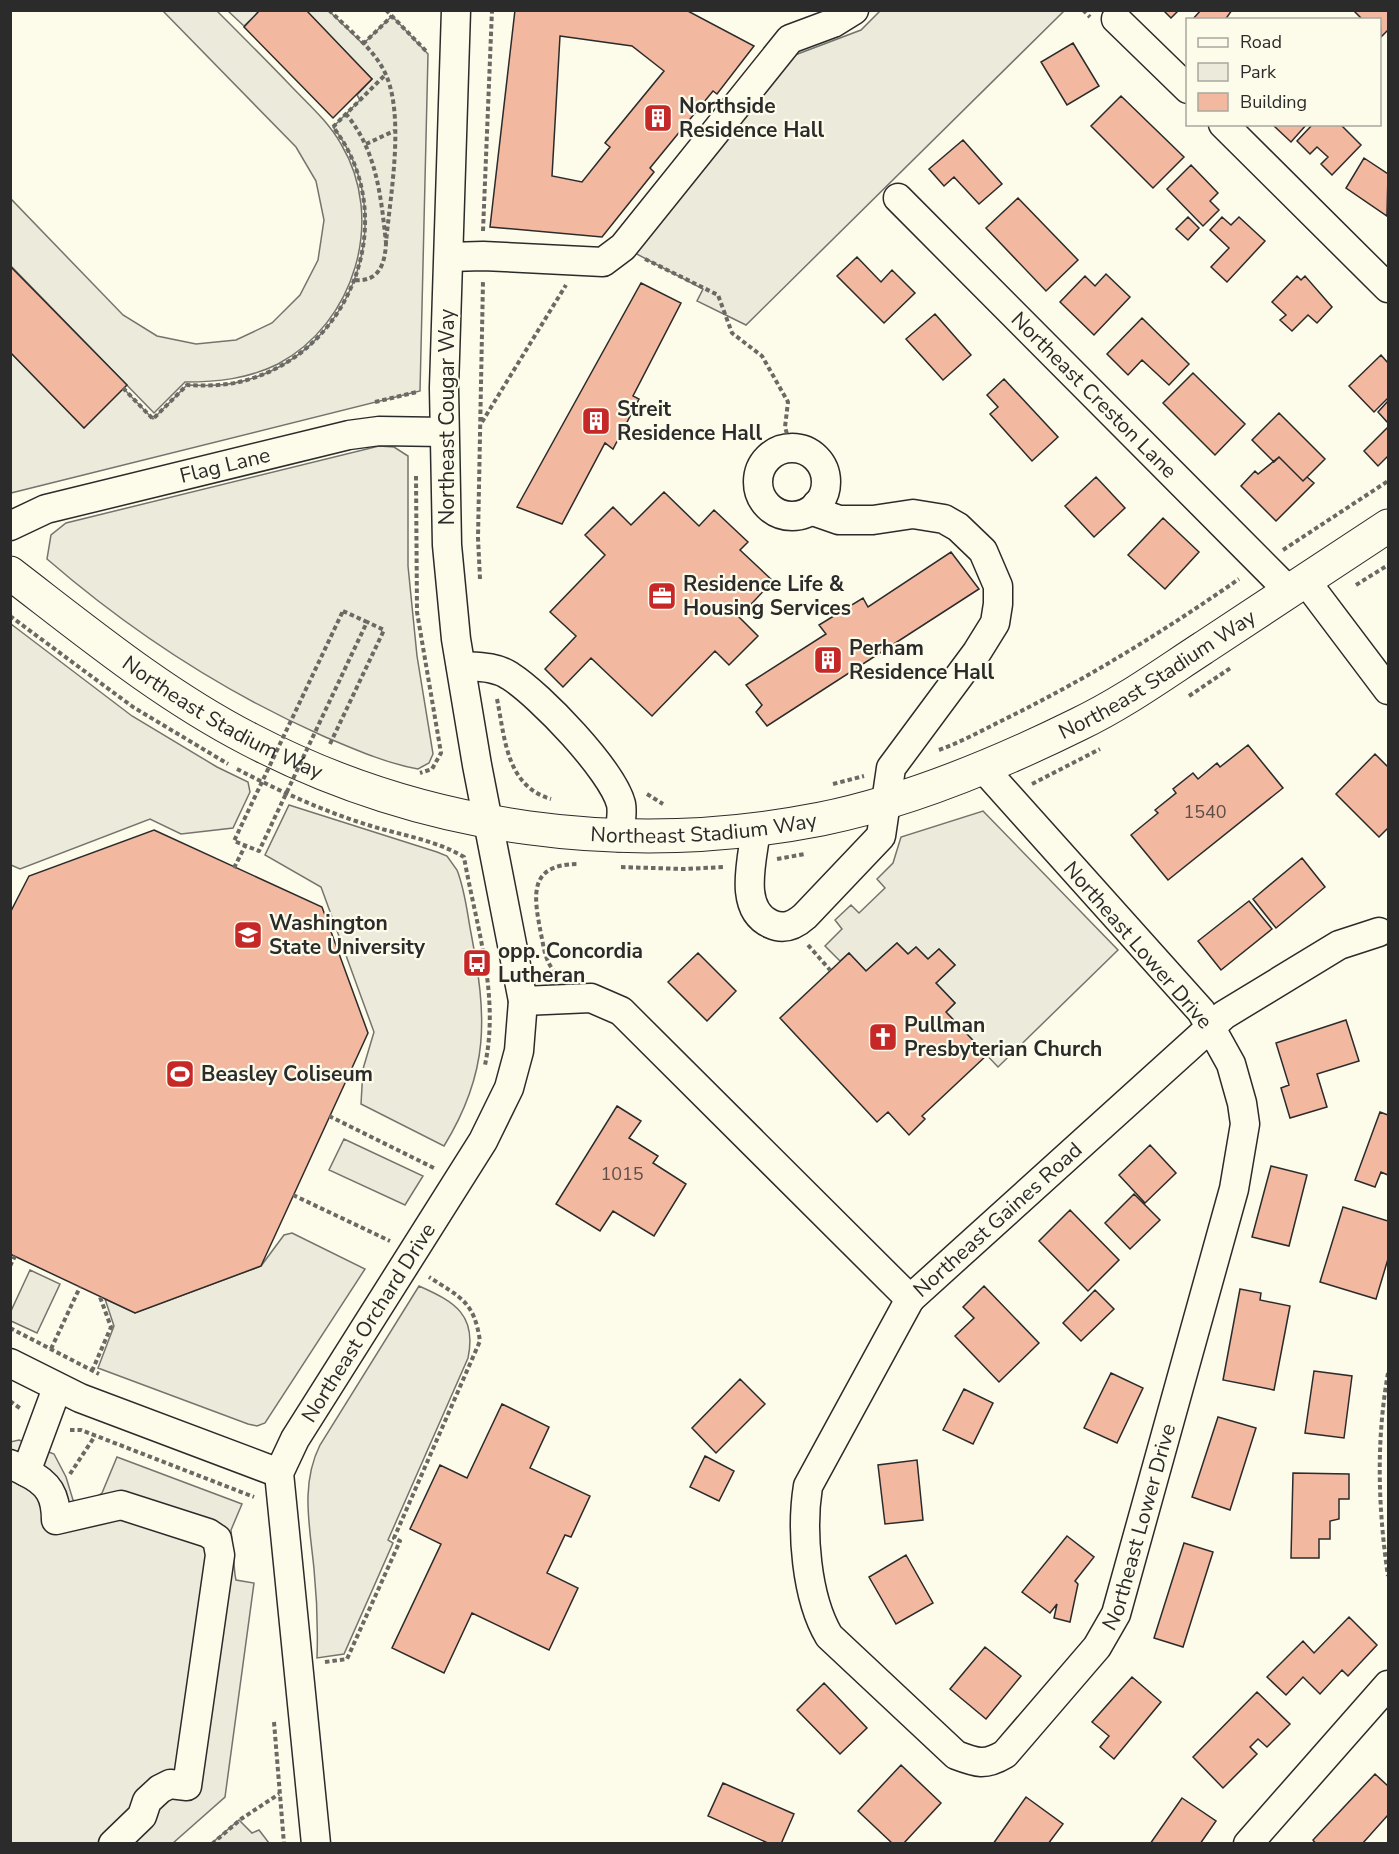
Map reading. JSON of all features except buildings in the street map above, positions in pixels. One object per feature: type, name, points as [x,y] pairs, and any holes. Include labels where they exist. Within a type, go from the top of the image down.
[{"type":"main road","name":"Northeast Stadium Way","points":[[10,573],[139,672],[249,739],[361,788],[429,810],[544,831],[619,837],[680,836],[756,829],[823,818],[885,802],[983,768],[1082,723],[1134,693],[1389,526]]},
{"type":"street","name":"Northeast Cougar Way","points":[[456,10],[449,257],[430,431],[447,545],[461,666],[486,821]]},
{"type":"street","points":[[449,257],[483,256],[603,262],[623,247],[802,23],[833,23],[854,10]]},
{"type":"street","points":[[1116,19],[1186,87]]},
{"type":"street","points":[[1225,126],[1389,288]]},
{"type":"street","name":"Northeast Creston Lane","points":[[898,198],[1262,564],[1297,586],[1389,690]]},
{"type":"street","name":"Flag Lane","points":[[10,526],[46,509],[349,435],[379,431],[430,431]]},
{"type":"street","points":[[756,829],[750,879],[755,910],[760,918],[777,926],[792,925],[805,916],[881,836],[891,768],[995,623],[998,586],[983,551],[958,527],[944,519],[913,514],[873,520],[838,520],[816,512],[817,504],[825,490],[824,470],[811,454],[791,448],[771,456],[763,464],[758,475],[762,499],[779,514],[790,516],[802,514],[817,504]]},
{"type":"street","points":[[461,666],[490,667],[509,675],[598,763],[614,784],[622,807],[619,837]]},
{"type":"street","name":"Northeast Lower Drive","points":[[910,1299],[808,1486],[804,1510],[812,1588],[818,1618],[830,1636],[956,1755],[973,1762],[990,1763],[1005,1754],[1097,1647],[1116,1614],[1241,1161],[1245,1124],[1242,1103],[1231,1064],[1201,1011],[983,768]]},
{"type":"street","name":"Northeast Orchard Drive","points":[[279,1473],[307,1419],[483,1141],[515,1073],[523,1001],[497,862],[486,821]]},
{"type":"street","name":"Northeast Gaines Road","points":[[523,1001],[591,998],[621,1011],[910,1299],[1224,1015],[1339,945],[1379,932]]},
{"type":"street","points":[[10,1363],[57,1388],[279,1473],[316,1844]]},
{"type":"street","points":[[57,1388],[18,1468],[41,1479],[51,1491],[56,1504],[56,1520],[121,1505],[208,1533],[217,1539],[220,1555],[187,1786],[170,1784],[160,1789],[147,1801],[142,1816],[113,1844]]},
{"type":"street","points":[[1248,1844],[1389,1685]]},
{"type":"path","points":[[329,10],[376,58],[386,74],[394,100],[394,131],[384,262],[378,273],[366,280],[355,280]]},
{"type":"path","points":[[386,10],[428,54]]},
{"type":"path","points":[[480,585],[478,538],[483,256],[492,10]]},
{"type":"path","points":[[363,44],[392,16]]},
{"type":"path","points":[[428,62],[429,40]]},
{"type":"path","points":[[123,388],[153,419],[187,385],[230,384],[250,380],[280,367],[306,350],[330,326],[355,280],[366,236],[365,203],[357,172],[345,142],[333,127],[386,74]]},
{"type":"path","points":[[346,114],[366,144],[379,179],[386,243]]},
{"type":"path","points":[[366,144],[394,131]]},
{"type":"path","points":[[623,247],[718,295],[732,333],[762,356],[788,402],[785,427],[791,448]]},
{"type":"path","points":[[481,424],[566,286],[575,260]]},
{"type":"path","points":[[374,402],[420,391],[430,431],[417,612],[441,753],[432,769],[424,773],[415,773]]},
{"type":"path","points":[[936,751],[1034,705],[1109,664],[1164,631],[1389,481]]},
{"type":"path","points":[[330,744],[384,630],[367,622],[343,611],[234,841],[259,851],[367,622]]},
{"type":"path","points":[[10,616],[133,707],[210,754],[310,803],[366,824],[442,846],[464,857],[491,999],[492,1025],[484,1067]]},
{"type":"path","points":[[490,667],[512,767],[520,780],[535,792],[558,800]]},
{"type":"path","points":[[283,722],[292,727]]},
{"type":"path","points":[[311,735],[341,748]]},
{"type":"path","points":[[829,785],[891,768]]},
{"type":"path","points":[[642,787],[655,801],[670,805]]},
{"type":"path","points":[[234,868],[244,846]]},
{"type":"path","points":[[329,1116],[436,1169]]},
{"type":"path","points":[[431,1178],[443,1160]]},
{"type":"path","points":[[293,1195],[391,1241]]},
{"type":"path","points":[[385,1251],[397,1232]]},
{"type":"path","points":[[10,1266],[15,1257]]},
{"type":"path","points":[[324,1662],[347,1659],[400,1541],[394,1538],[480,1341],[477,1318],[464,1300],[424,1273]]},
{"type":"path","points":[[51,1348],[80,1287]]},
{"type":"path","points":[[92,1371],[111,1327],[100,1297]]},
{"type":"path","points":[[10,1328],[102,1376]]},
{"type":"path","points":[[1389,1373],[1378,1463],[1382,1530],[1389,1576]]},
{"type":"path","points":[[66,1430],[81,1430],[95,1436],[69,1476],[66,1469]]},
{"type":"path","points":[[212,1844],[241,1818],[279,1794]]},
{"type":"green space","points":[[163,11],[217,11],[324,120],[341,144],[354,173],[361,204],[361,236],[355,267],[344,296],[327,323],[305,346],[278,364],[255,373],[221,380],[185,382],[154,413],[11,266],[10,198],[123,315],[157,336],[196,344],[236,340],[272,323],[300,295],[318,260],[324,220],[316,181],[296,147]]},
{"type":"green space","points":[[228,11],[260,11],[244,26]]},
{"type":"green space","points":[[306,11],[329,11],[363,44],[392,16],[428,54],[420,391],[11,493],[10,352],[84,428],[123,388],[153,419],[187,385],[234,383],[250,379],[287,363],[317,338],[340,308],[356,274],[364,237],[363,199],[353,161],[333,127],[360,100],[357,95],[372,79]]},
{"type":"green space","points":[[880,11],[1064,11],[746,325],[697,301],[703,289],[633,252],[795,55],[861,30]]},
{"type":"green space","points":[[379,446],[394,447],[408,456],[408,566],[417,656],[433,754],[429,763],[418,769],[346,746],[250,700],[144,635],[47,559],[51,535],[66,523]]},
{"type":"green space","points":[[11,624],[132,716],[217,767],[248,782],[250,792],[233,828],[181,834],[150,819],[20,869],[11,865]]},
{"type":"green space","points":[[289,805],[437,852],[447,856],[457,870],[464,893],[480,991],[481,1043],[470,1093],[444,1146],[361,1104],[363,1069],[374,1032],[321,887],[265,855]]},
{"type":"green space","points":[[983,811],[1118,950],[998,1067],[946,1012],[955,1003],[936,983],[955,965],[939,949],[928,959],[916,947],[908,954],[897,943],[866,971],[849,953],[840,961],[825,946],[842,929],[835,920],[851,905],[859,913],[885,888],[877,879],[893,863],[901,837]]},
{"type":"green space","points":[[344,1139],[423,1176],[405,1205],[329,1170]]},
{"type":"green space","points":[[292,1233],[365,1269],[265,1423],[257,1426],[248,1424],[98,1368],[114,1326],[105,1299],[135,1313],[261,1266],[284,1235]]},
{"type":"green space","points":[[30,1270],[60,1284],[37,1333],[11,1321],[11,1311]]},
{"type":"green space","points":[[419,1286],[453,1304],[460,1312],[469,1331],[468,1358],[388,1540],[393,1543],[344,1654],[317,1658],[316,1591],[308,1506],[310,1475],[314,1460],[320,1445]]},
{"type":"green space","points":[[239,1820],[252,1833],[259,1830],[269,1843],[212,1843]]},
{"type":"shaded area","points":[[19,1440],[54,1454],[66,1477],[73,1500],[77,1502],[95,1498],[102,1493],[117,1457],[242,1504],[231,1530],[235,1575],[236,1580],[254,1583],[225,1797],[173,1843],[11,1843],[10,1442]]},
{"type":"place","name":"Northside Residence Hall","points":[[658,118]]},
{"type":"place","name":"Streit Residence Hall","points":[[596,421]]},
{"type":"place","name":"Residence Life & Housing Services","points":[[662,596]]},
{"type":"place","name":"Perham Residence Hall","points":[[828,660]]},
{"type":"place","name":"Washington State University","points":[[248,935]]},
{"type":"place","name":"opp. Concordia Lutheran","points":[[477,963]]},
{"type":"place","name":"Pullman Presbyterian Church","points":[[883,1037]]},
{"type":"place","name":"Beasley Coliseum","points":[[180,1074]]}]
